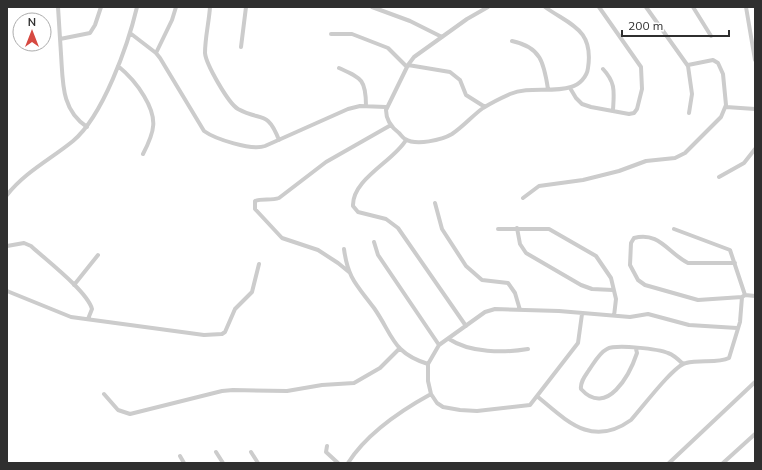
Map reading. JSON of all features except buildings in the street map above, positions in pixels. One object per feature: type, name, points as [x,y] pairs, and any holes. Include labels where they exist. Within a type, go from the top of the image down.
[{"type":"street","points":[[58,7],[65,98],[71,112],[87,127]]},
{"type":"street","points":[[60,39],[88,34],[95,25],[100,7]]},
{"type":"street","points":[[7,195],[17,183],[74,141],[87,127],[118,66],[130,33],[137,7]]},
{"type":"street","points":[[156,53],[172,20],[176,7]]},
{"type":"street","points":[[210,7],[205,47],[207,61],[226,95],[235,106],[270,121],[279,140]]},
{"type":"street","points":[[242,47],[246,7]]},
{"type":"street","points":[[372,7],[410,21],[442,37]]},
{"type":"street","points":[[488,7],[414,57],[407,66],[386,107],[387,116],[391,125],[406,140],[420,142],[449,136],[485,107],[516,92],[570,88],[578,84],[587,73],[589,56],[587,42],[581,32],[570,22],[545,7]]},
{"type":"street","points":[[570,88],[580,103],[591,107],[629,114],[636,111],[642,89],[643,73],[638,61],[599,7]]},
{"type":"street","points":[[646,7],[688,65],[692,94],[689,113]]},
{"type":"street","points":[[693,7],[711,36]]},
{"type":"street","points":[[746,7],[755,60]]},
{"type":"street","points":[[130,33],[156,53],[191,111],[207,133],[252,148],[262,147],[348,109],[366,106],[386,107]]},
{"type":"street","points":[[331,34],[352,34],[388,48],[407,66],[450,72],[460,80],[466,95],[485,107]]},
{"type":"street","points":[[512,41],[528,47],[539,54],[542,60],[548,89]]},
{"type":"street","points":[[523,198],[534,188],[539,186],[583,180],[620,171],[646,161],[678,157],[711,129],[721,117],[726,107],[723,74],[718,64],[713,60],[688,65]]},
{"type":"street","points":[[118,66],[136,82],[153,113],[152,135],[143,154]]},
{"type":"street","points":[[339,68],[357,76],[361,80],[365,90],[366,106]]},
{"type":"street","points":[[603,69],[614,84],[613,110]]},
{"type":"street","points":[[726,107],[755,109]]},
{"type":"street","points":[[349,272],[318,250],[282,238],[256,209],[255,201],[272,201],[280,198],[326,162],[391,125]]},
{"type":"street","points":[[406,140],[396,154],[368,177],[359,189],[353,202],[353,206],[358,212],[386,219],[398,228],[466,326]]},
{"type":"street","points":[[719,177],[744,163],[755,150]]},
{"type":"street","points":[[436,203],[442,229],[466,266],[482,280],[508,283],[515,293],[520,310]]},
{"type":"street","points":[[498,229],[517,228],[552,230],[599,258],[611,278],[616,304],[614,316]]},
{"type":"street","points":[[517,228],[520,244],[526,253],[581,286],[592,289],[613,290]]},
{"type":"street","points":[[538,397],[576,427],[585,430],[613,430],[621,427],[631,420],[676,368],[682,364],[696,361],[724,360],[729,358],[738,328],[743,296],[735,263],[730,250],[674,229]]},
{"type":"street","points":[[735,263],[688,263],[665,244],[646,237],[634,238],[631,243],[629,259],[630,265],[638,280],[650,288],[698,300],[755,296]]},
{"type":"street","points":[[374,242],[378,254],[440,345]]},
{"type":"street","points":[[7,246],[24,243],[29,244],[74,285],[91,305],[92,313],[88,319]]},
{"type":"street","points":[[344,249],[349,272],[356,286],[375,310],[391,340],[400,349],[416,359],[428,364]]},
{"type":"street","points":[[74,285],[98,255]]},
{"type":"street","points":[[7,291],[71,317],[204,335],[223,333],[235,309],[252,292],[259,264]]},
{"type":"street","points":[[582,314],[578,343],[538,397],[530,405],[525,407],[460,410],[443,407],[437,403],[431,394],[428,381],[428,364],[440,345],[489,310],[520,310],[630,317],[648,314],[689,326],[738,328]]},
{"type":"street","points":[[449,338],[463,346],[488,351],[528,349]]},
{"type":"street","points":[[636,349],[637,353],[633,363],[619,386],[610,395],[602,399],[594,399],[581,389],[583,380],[596,360],[605,350],[613,348],[636,349],[662,351],[676,357],[682,364]]},
{"type":"street","points":[[104,394],[118,410],[130,414],[234,390],[279,392],[322,385],[344,385],[354,383],[371,374],[400,349]]},
{"type":"street","points":[[669,463],[755,382]]},
{"type":"street","points":[[348,463],[367,439],[405,410],[431,394]]},
{"type":"street","points":[[723,463],[755,434]]},
{"type":"street","points":[[327,446],[326,452],[338,463]]},
{"type":"street","points":[[216,452],[223,463]]},
{"type":"street","points":[[251,452],[258,463]]},
{"type":"street","points":[[180,456],[184,463]]}]
